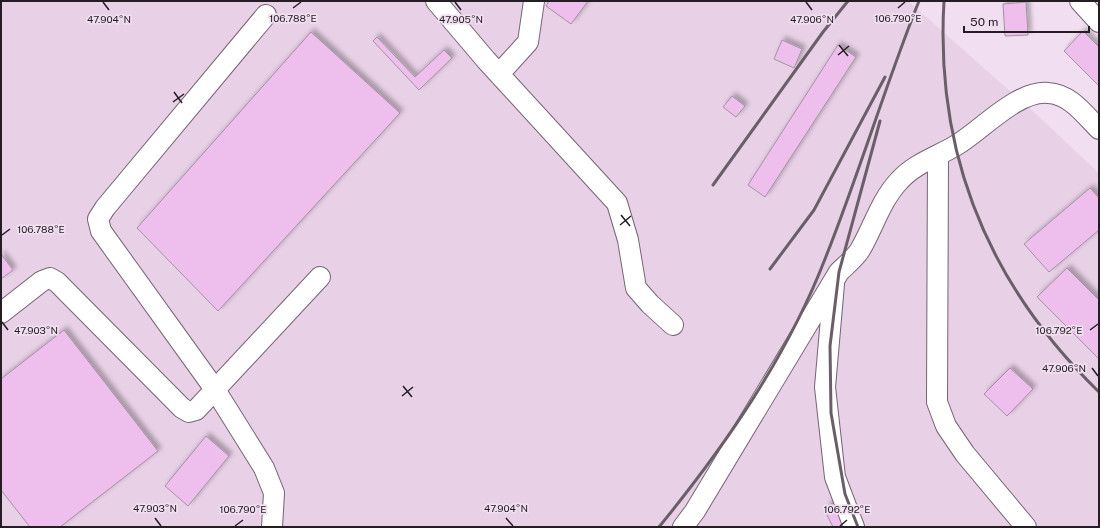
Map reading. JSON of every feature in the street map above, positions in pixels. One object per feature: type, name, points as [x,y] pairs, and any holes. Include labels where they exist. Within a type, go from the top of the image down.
[{"type":"street","points":[[436,1],[617,203],[628,240],[636,288],[650,304],[673,325]]},
{"type":"street","points":[[500,74],[528,42],[534,1]]},
{"type":"street","points":[[1080,1],[1099,22]]},
{"type":"street","points":[[266,15],[105,208],[98,219],[101,231],[214,388],[264,468],[274,493],[272,527]]},
{"type":"street","points":[[683,527],[695,511],[839,272],[859,252],[898,182],[910,170],[955,146],[1012,105],[1028,96],[1042,92],[1059,94],[1067,98],[1099,128]]},
{"type":"street","points":[[938,155],[937,402],[946,426],[965,454],[1026,527]]},
{"type":"street","points":[[1,313],[42,281],[50,278],[57,282],[182,408],[189,412],[196,410],[214,388],[320,277]]},
{"type":"street","points":[[834,280],[824,387],[835,477],[854,527]]},
{"type":"shaded area","points":[[1,1],[908,1],[1038,116],[1099,173],[1099,527],[1,527]]},
{"type":"building","points":[[549,1],[588,1],[571,24],[546,6]]},
{"type":"building","points":[[1026,2],[1028,35],[1005,36],[1003,4]]},
{"type":"building","points":[[1083,31],[1099,47],[1099,86],[1064,51]]},
{"type":"building","points":[[311,32],[400,113],[218,311],[137,228]]},
{"type":"building","points":[[377,37],[415,77],[444,50],[452,58],[419,90],[373,41]]},
{"type":"building","points":[[782,40],[802,49],[794,68],[774,59]]},
{"type":"building","points":[[838,45],[856,57],[765,197],[748,185]]},
{"type":"building","points":[[732,96],[745,106],[736,117],[723,107]]},
{"type":"building","points":[[1090,188],[1099,198],[1099,230],[1049,272],[1024,244]]},
{"type":"building","points":[[1,254],[13,270],[1,279]]},
{"type":"building","points":[[1067,268],[1099,300],[1099,359],[1037,297]]},
{"type":"building","points":[[64,330],[158,451],[60,527],[30,527],[1,490],[1,379]]},
{"type":"building","points":[[1010,368],[1033,389],[1007,416],[984,394]]},
{"type":"building","points":[[206,436],[229,456],[188,506],[165,486]]},
{"type":"building","points":[[834,503],[836,509],[829,511],[826,506]]},
{"type":"building","points":[[841,506],[850,527],[833,527],[826,513]]},
{"type":"railway","points":[[713,185],[823,32],[848,1]]},
{"type":"railway","points":[[659,527],[731,432],[773,366],[810,295],[849,195],[919,1]]},
{"type":"railway","points":[[944,1],[944,57],[949,112],[960,164],[977,214],[999,262],[1027,307],[1060,351],[1099,392]]},
{"type":"railway","points":[[770,269],[814,210],[885,77]]},
{"type":"railway","points":[[858,527],[845,494],[831,413],[830,346],[839,272],[880,121]]}]
